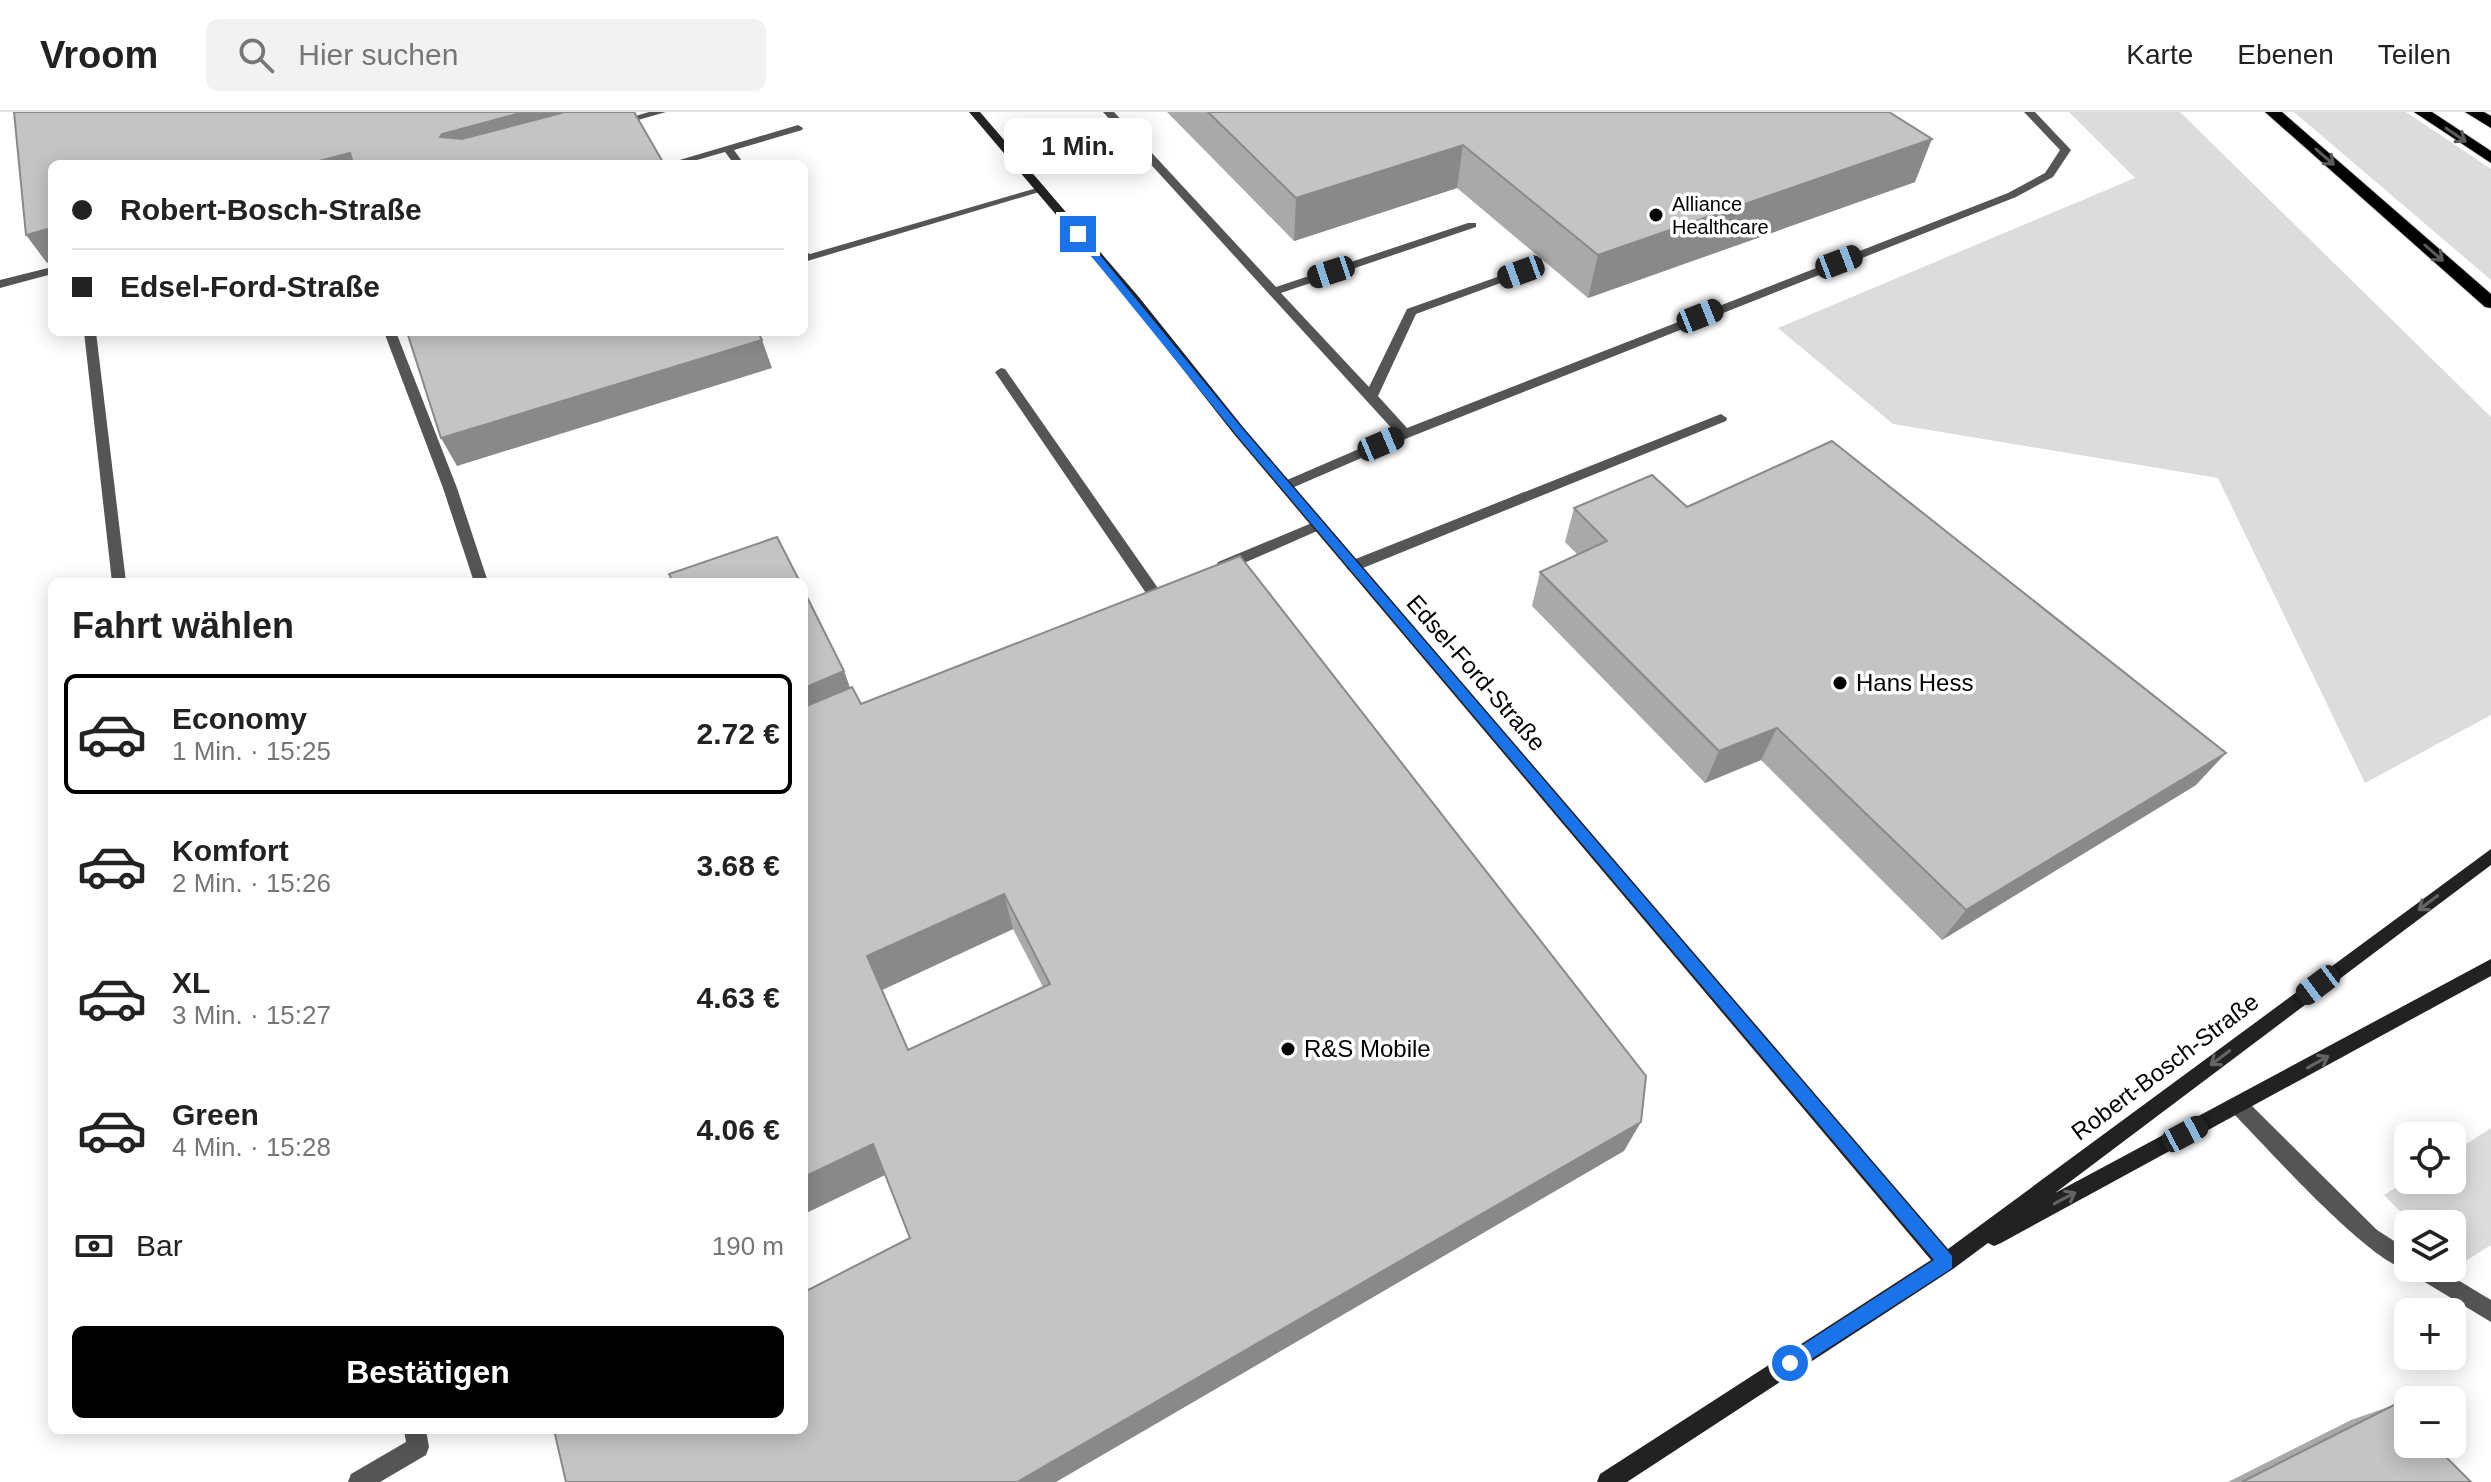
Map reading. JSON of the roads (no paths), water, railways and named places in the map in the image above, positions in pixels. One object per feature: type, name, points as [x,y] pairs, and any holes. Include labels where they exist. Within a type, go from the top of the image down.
[{"type":"highway","points":[[2273,112],[2491,303]]},
{"type":"highway","points":[[2422,112],[2491,158]]},
{"type":"highway","points":[[2473,112],[2491,123]]},
{"type":"street","name":"Edsel-Ford-Straße","points":[[974,112],[1134,299],[1285,486],[1946,1262]]},
{"type":"street","name":"Robert-Bosch-Straße","points":[[1608,1482],[1946,1262],[2491,856]]},
{"type":"street","name":"Robert-Bosch-Straße","points":[[1946,1262],[2491,967]]},
{"type":"lane","points":[[599,128],[661,112]]},
{"type":"lane","points":[[1108,112],[1405,434]]},
{"type":"lane","points":[[1285,486],[1405,434],[2012,195],[2049,175],[2066,150],[2029,112]]},
{"type":"lane","points":[[686,160],[798,128]]},
{"type":"lane","points":[[728,149],[736,160]]},
{"type":"lane","points":[[808,259],[1041,190]]},
{"type":"lane","points":[[1274,291],[1472,225]]},
{"type":"lane","points":[[0,284],[48,271]]},
{"type":"lane","points":[[1371,397],[1411,312],[1521,272]]},
{"type":"lane","points":[[90,336],[119,578]]},
{"type":"lane","points":[[392,336],[450,488],[480,578]]},
{"type":"lane","points":[[1001,372],[1162,592],[1127,606]]},
{"type":"lane","points":[[1353,566],[1721,418]]},
{"type":"lane","points":[[1209,572],[1319,525]]},
{"type":"lane","points":[[2238,1105],[2370,1237],[2394,1252]]},
{"type":"lane","points":[[2443,1282],[2491,1312]]},
{"type":"lane","points":[[359,1482],[418,1447],[416,1434]]},
{"type":"place","name":"Alliance Healthcare","points":[[1656,215]]},
{"type":"place","name":"Hans Hess","points":[[1840,683]]},
{"type":"place","name":"R&S Mobile","points":[[1288,1049]]}]
